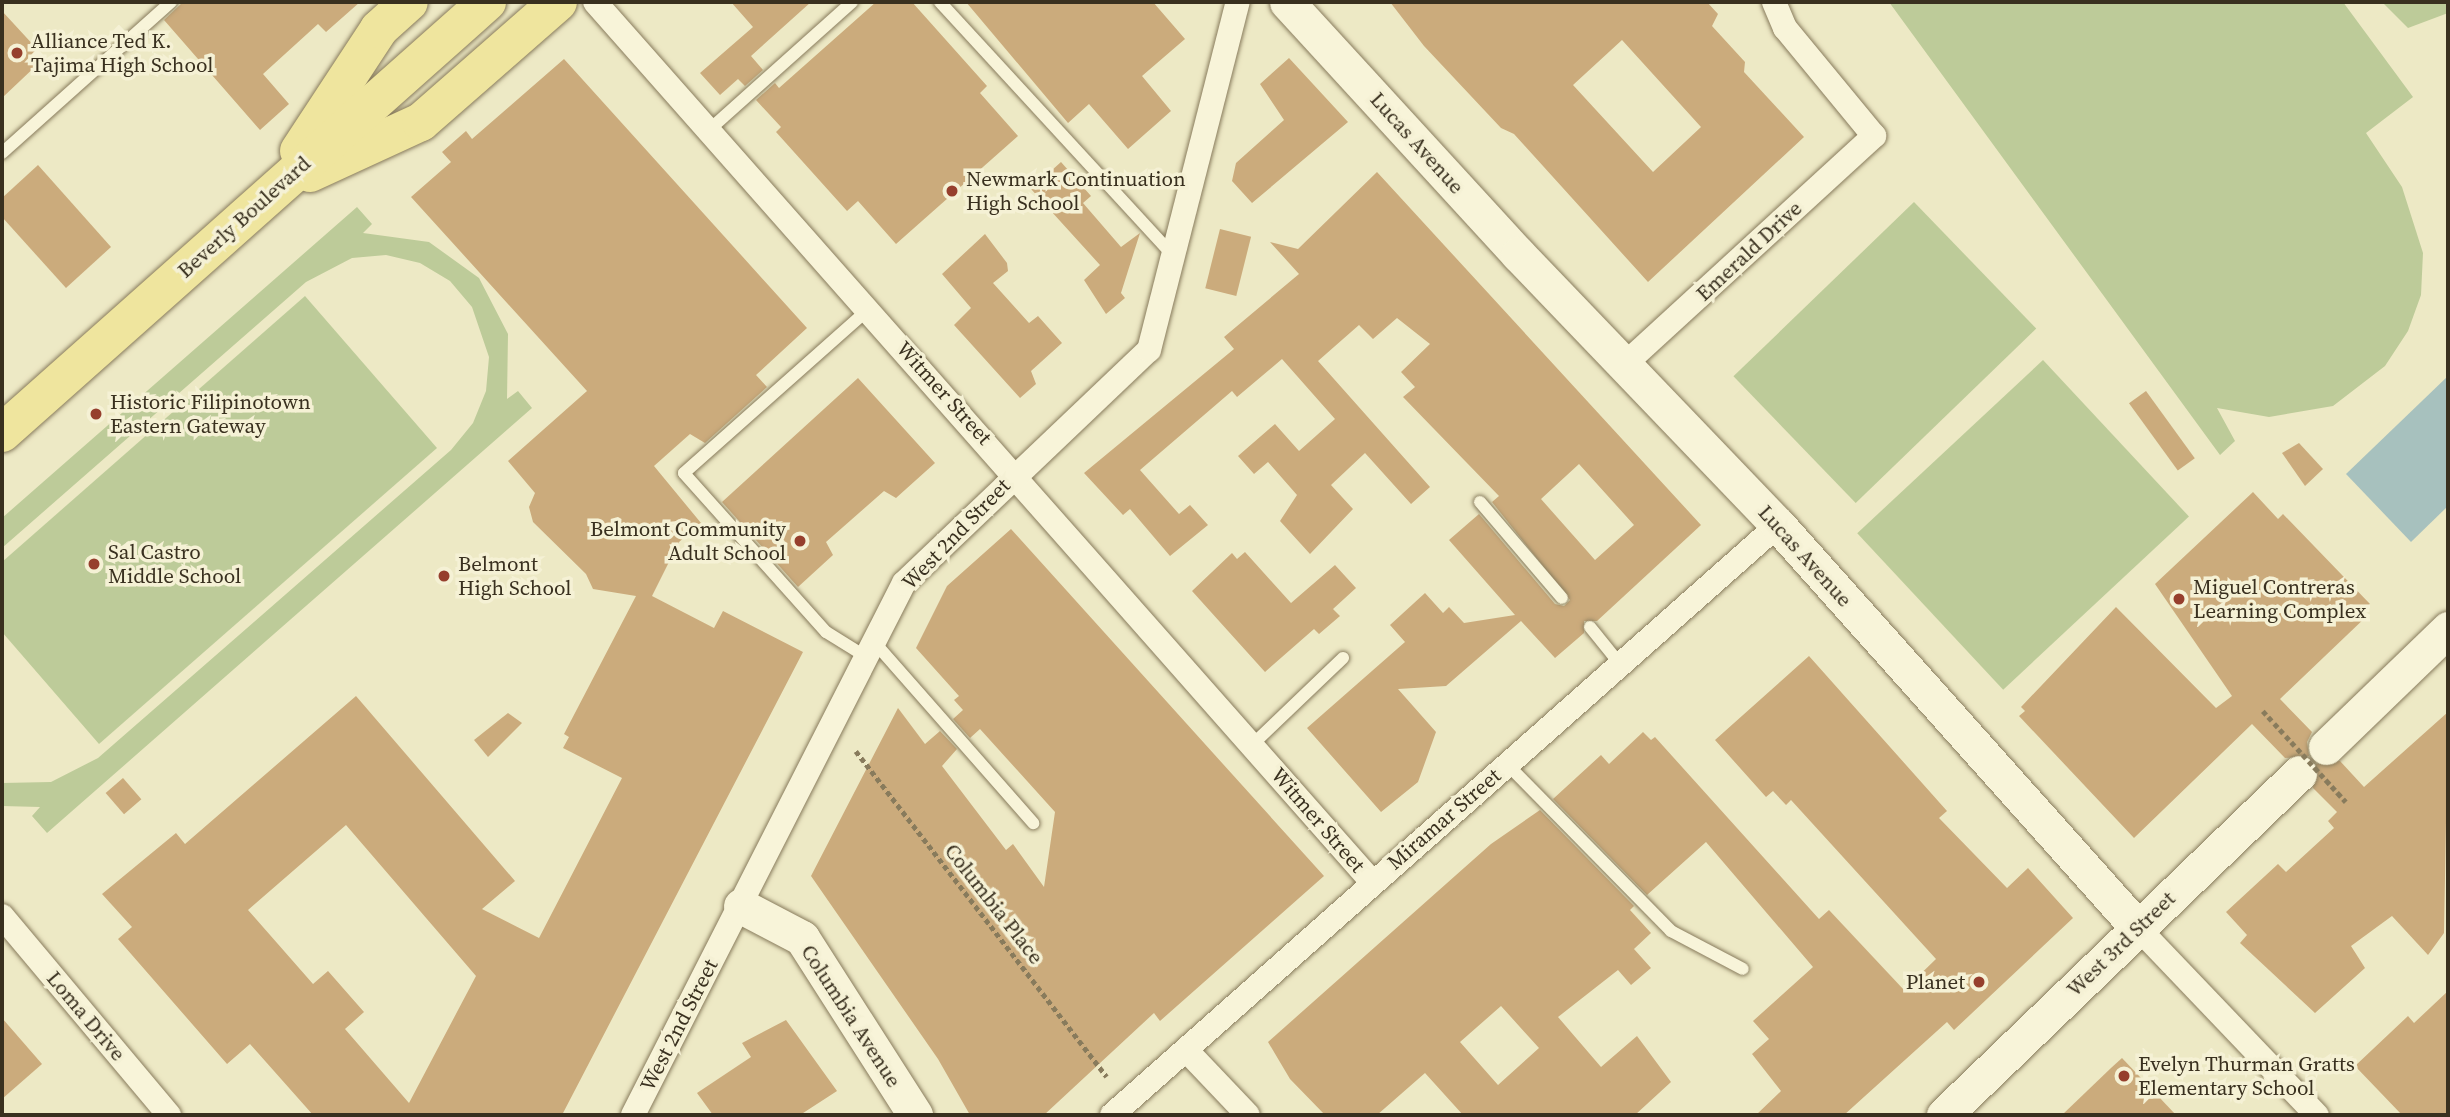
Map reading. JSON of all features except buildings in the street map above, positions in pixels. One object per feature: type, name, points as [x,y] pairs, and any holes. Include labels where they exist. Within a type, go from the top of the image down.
[{"type":"main road","points":[[273,191],[379,29],[409,2]]},
{"type":"main road","name":"Beverly Boulevard","points":[[2,433],[487,2]]},
{"type":"main road","points":[[273,191],[421,122],[558,2]]},
{"type":"street","name":"Witmer Street","points":[[595,2],[1015,472],[1373,883]]},
{"type":"street","name":"West 2nd Street","points":[[633,1115],[904,583],[1015,472],[1149,350],[1175,257],[1238,2]]},
{"type":"street","name":"Lucas Avenue","points":[[1287,2],[1778,525],[2138,928],[2318,1115]]},
{"type":"street","name":"Emerald Drive","points":[[1625,364],[1874,136],[1786,28],[1774,2]]},
{"type":"street","name":"Miramar Street","points":[[1112,1115],[1778,525]]},
{"type":"street","points":[[2326,747],[2448,629]]},
{"type":"street","name":"West 3rd Street","points":[[1944,1115],[2299,773]]},
{"type":"street","name":"Columbia Avenue","points":[[741,906],[802,938],[915,1115]]},
{"type":"street","name":"Loma Drive","points":[[2,916],[169,1115]]},
{"type":"street","points":[[1187,1051],[1248,1115]]},
{"type":"lane","points":[[2,153],[171,2]]},
{"type":"lane","points":[[709,130],[852,2]]},
{"type":"lane","points":[[940,2],[1175,257]]},
{"type":"lane","points":[[869,309],[684,473],[825,632],[871,651],[1033,823]]},
{"type":"lane","points":[[1480,502],[1562,597]]},
{"type":"lane","points":[[1590,627],[1620,664]]},
{"type":"lane","points":[[1252,745],[1343,658]]},
{"type":"lane","points":[[1507,764],[1671,931],[1743,969]]},
{"type":"path","points":[[2263,711],[2346,802]]},
{"type":"path","name":"Columbia Place","points":[[856,751],[1107,1077]]},
{"type":"green space","points":[[1889,2],[2343,2],[2413,97],[2366,133],[2402,187],[2423,253],[2421,295],[2408,331],[2385,366],[2333,406],[2269,417],[2217,408],[2235,441],[2220,455]]},
{"type":"green space","points":[[2382,2],[2448,2],[2448,13],[2408,28]]},
{"type":"green space","points":[[1914,202],[2036,329],[1856,503],[1733,376]]},
{"type":"green space","points":[[357,207],[372,224],[363,233],[429,242],[479,278],[508,334],[507,399],[518,391],[532,408],[47,833],[32,816],[40,807],[2,806],[2,783],[51,782],[98,758],[451,450],[473,423],[486,391],[489,357],[472,307],[450,281],[420,263],[386,255],[352,258],[306,282],[2,548],[2,518]]},
{"type":"green space","points":[[305,296],[437,448],[99,744],[2,632],[2,562]]},
{"type":"green space","points":[[2043,360],[2189,517],[2003,690],[1857,533]]},
{"type":"water","points":[[2448,376],[2448,506],[2411,542],[2346,474]]},
{"type":"place","name":"Alliance Ted K. Tajima High School","points":[[17,53]]},
{"type":"place","name":"Newmark Continuation High School","points":[[952,191]]},
{"type":"place","name":"Historic Filipinotown Eastern Gateway","points":[[96,414]]},
{"type":"place","name":"Belmont Community Adult School","points":[[800,541]]},
{"type":"place","name":"Sal Castro Middle School","points":[[94,564]]},
{"type":"place","name":"Belmont High School","points":[[444,576]]},
{"type":"place","name":"Miguel Contreras Learning Complex","points":[[2179,599]]},
{"type":"place","name":"Planet","points":[[1979,982]]},
{"type":"place","name":"Evelyn Thurman Gratts Elementary School","points":[[2124,1076]]}]
